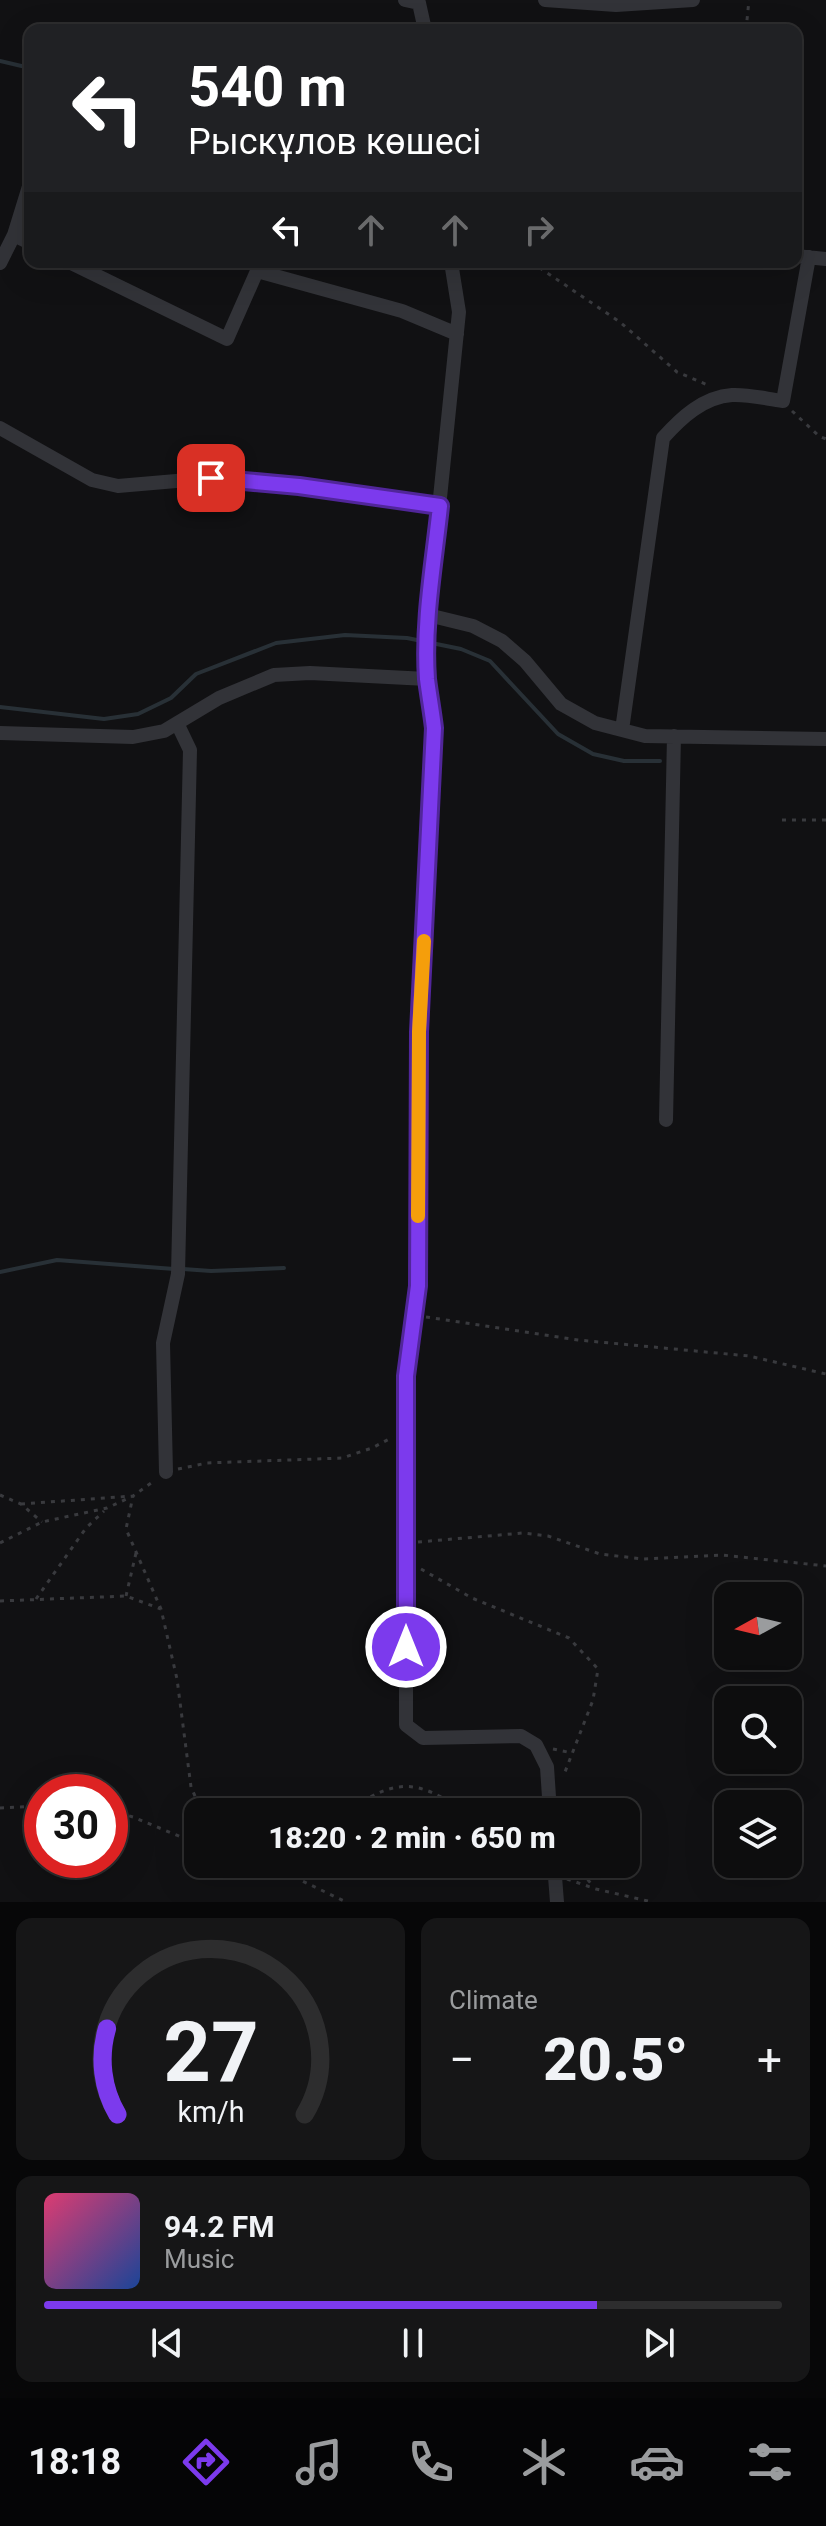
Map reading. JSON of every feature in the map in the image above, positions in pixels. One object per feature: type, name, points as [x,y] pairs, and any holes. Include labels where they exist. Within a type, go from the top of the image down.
[{"type":"street","points":[[405,0],[419,3],[424,24]]},
{"type":"street","points":[[545,0],[616,5],[693,0]]},
{"type":"street","points":[[0,263],[14,235],[24,202]]},
{"type":"street","points":[[14,235],[24,240]]},
{"type":"street","points":[[802,256],[826,259]]},
{"type":"street","points":[[81,268],[227,339],[257,271],[402,311],[457,334]]},
{"type":"street","points":[[452,268],[459,312],[428,615],[427,679],[434,728],[419,1032],[418,1286],[406,1376],[406,1725],[423,1738],[521,1736],[536,1745],[547,1767],[549,1798]]},
{"type":"street","points":[[622,730],[663,438],[679,420],[705,402],[732,395],[783,401],[800,268]]},
{"type":"street","points":[[0,428],[92,480],[118,486],[211,478],[299,486],[440,506]]},
{"type":"street","points":[[428,615],[473,626],[502,641],[525,661],[561,704],[595,723],[645,736],[826,739]]},
{"type":"street","points":[[0,733],[133,737],[164,731],[219,698],[274,675],[310,673],[427,679]]},
{"type":"street","points":[[166,1472],[163,1343],[178,1274],[190,750],[177,723]]},
{"type":"street","points":[[666,1120],[674,736]]},
{"type":"street","points":[[556,1878],[557,1902]]},
{"type":"path","points":[[747,24],[749,0]]},
{"type":"path","points":[[540,268],[620,322],[677,372],[732,395]]},
{"type":"path","points":[[783,401],[798,419],[826,439]]},
{"type":"path","points":[[782,820],[826,820]]},
{"type":"path","points":[[414,1315],[578,1340],[749,1356],[826,1374]]},
{"type":"path","points":[[0,1543],[42,1522],[107,1508],[133,1496],[166,1472],[207,1463],[342,1458],[372,1448],[406,1430]]},
{"type":"path","points":[[0,1495],[21,1504],[42,1522]]},
{"type":"path","points":[[21,1504],[133,1496]]},
{"type":"path","points":[[133,1496],[126,1529],[161,1609],[177,1679],[191,1787],[196,1798]]},
{"type":"path","points":[[36,1599],[86,1528],[107,1508]]},
{"type":"path","points":[[406,1543],[523,1533],[548,1536],[600,1554],[643,1559],[722,1555],[826,1566]]},
{"type":"path","points":[[126,1596],[136,1552]]},
{"type":"path","points":[[406,1560],[472,1598],[569,1638],[598,1669],[593,1700],[561,1782]]},
{"type":"path","points":[[0,1601],[126,1596],[161,1609]]},
{"type":"path","points":[[368,1798],[392,1787],[420,1786],[445,1798]]},
{"type":"path","points":[[0,1808],[24,1807]]},
{"type":"path","points":[[128,1815],[184,1838]]},
{"type":"path","points":[[296,1878],[346,1902]]},
{"type":"path","points":[[573,1878],[596,1889],[652,1902]]},
{"type":"path","points":[[587,1878],[596,1889]]},
{"type":"waterway","points":[[0,61],[24,67]]},
{"type":"waterway","points":[[0,707],[104,719],[138,714],[171,698],[196,674],[276,643],[345,635],[407,638],[461,649],[490,661],[558,734],[593,754],[624,761],[660,761]]},
{"type":"waterway","points":[[0,1272],[57,1260],[174,1269]]},
{"type":"waterway","points":[[183,1269],[284,1268]]},
{"type":"slow traffic","points":[[418,1216],[419,1032],[424,941]]},
{"type":"route","points":[[211,478],[299,486],[440,506],[428,615],[427,679],[434,728],[419,1032],[418,1286],[406,1376],[406,1647]]}]
